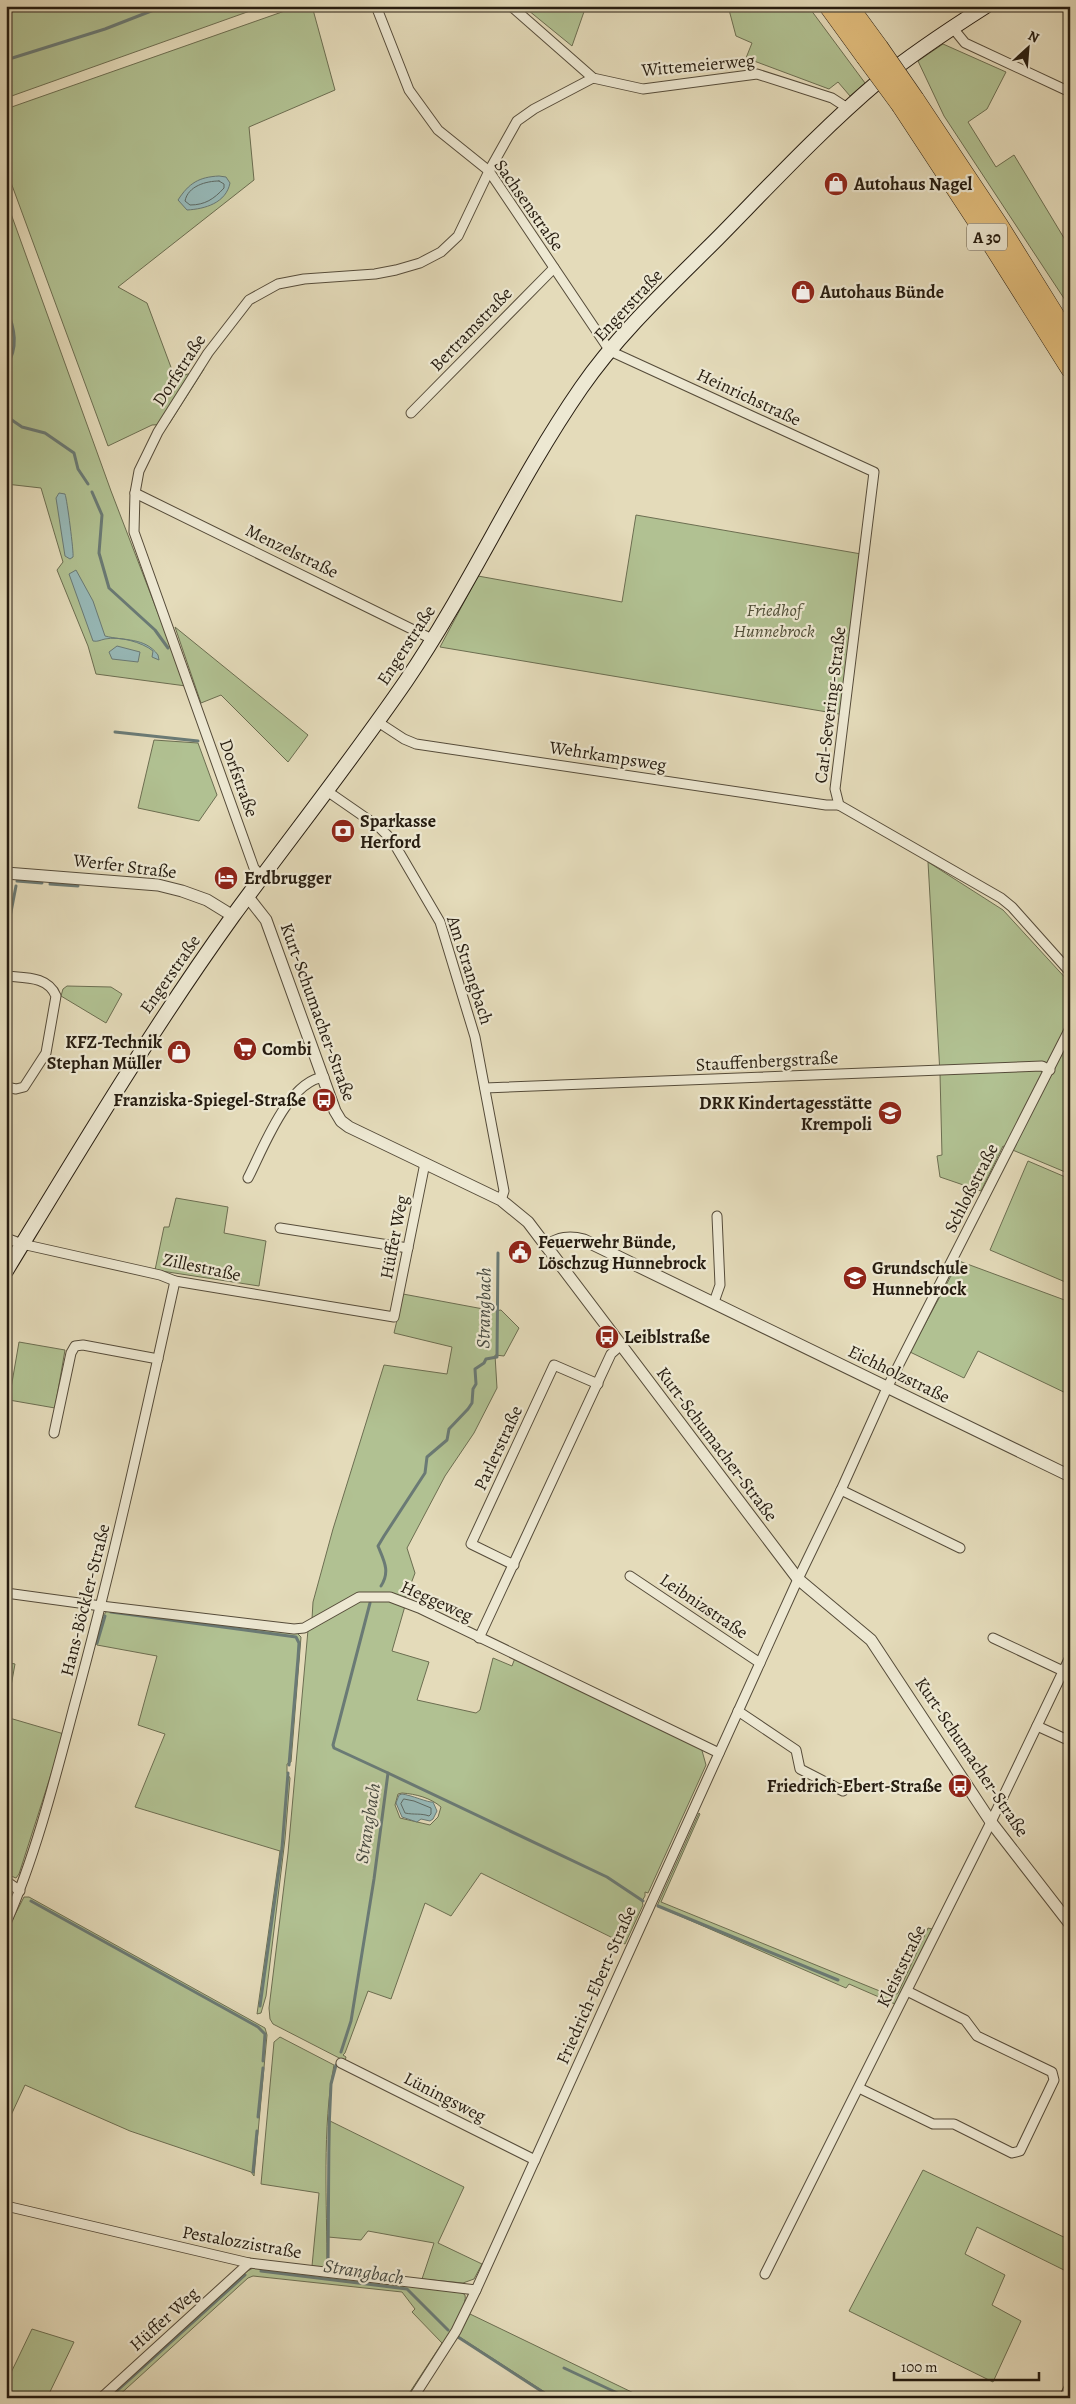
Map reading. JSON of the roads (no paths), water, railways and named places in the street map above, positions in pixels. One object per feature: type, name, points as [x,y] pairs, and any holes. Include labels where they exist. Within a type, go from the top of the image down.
[{"type":"highway","name":"A 30","points":[[828,6],[872,52],[999,225],[1070,339]]},
{"type":"highway","name":"A 30","points":[[849,6],[872,52]]},
{"type":"highway","name":"A 30","points":[[908,103],[985,234],[1070,369]]},
{"type":"main road","name":"Engerstraße","points":[[6,1271],[145,1044],[233,916],[378,722],[434,640],[551,432],[582,386],[647,310],[774,180],[849,109],[881,79],[952,27],[986,6]]},
{"type":"street","name":"Sachsenstraße","points":[[376,6],[409,90],[438,130],[489,171],[610,351]]},
{"type":"street","name":"Wittemeierweg","points":[[511,6],[594,78],[642,89],[757,74],[832,98],[849,109]]},
{"type":"street","points":[[952,27],[965,43],[1070,92]]},
{"type":"street","name":"Dorfstraße","points":[[263,878],[254,868],[134,532],[134,493],[139,471],[158,432],[208,353],[249,300],[278,284],[304,279],[375,274],[396,270],[420,263],[441,252],[458,236],[489,171],[517,121],[534,109],[594,78]]},
{"type":"street","name":"Bertramstraße","points":[[411,413],[554,268]]},
{"type":"street","name":"Heinrichstraße","points":[[610,351],[874,472]]},
{"type":"street","name":"Carl-Severing-Straße","points":[[874,472],[835,789],[838,805],[1001,898],[1012,906],[1070,972]]},
{"type":"street","name":"Menzelstraße","points":[[134,493],[434,640]]},
{"type":"street","name":"Wehrkampsweg","points":[[378,722],[404,739],[416,744],[826,805],[838,805]]},
{"type":"street","name":"Am Strangbach","points":[[327,791],[379,827],[392,840],[440,922],[475,1036],[504,1191],[501,1200]]},
{"type":"street","name":"Werfer Straße","points":[[6,874],[158,885],[207,900],[233,916]]},
{"type":"street","name":"Kurt-Schumacher-Straße","points":[[248,898],[266,920],[335,1111],[341,1121],[349,1128],[501,1200],[519,1213],[798,1579],[872,1640],[991,1822],[1070,1924]]},
{"type":"street","points":[[6,976],[45,981],[53,987],[56,996],[46,1053],[24,1087],[16,1090],[6,1087]]},
{"type":"street","name":"Schloßstraße","points":[[798,1579],[887,1388],[1070,1028]]},
{"type":"street","name":"Stauffenbergstraße","points":[[485,1088],[945,1069],[1042,1066],[1050,1070]]},
{"type":"street","points":[[248,1178],[287,1102],[316,1078],[324,1077]]},
{"type":"street","name":"Hüffer Weg","points":[[394,1317],[425,1163]]},
{"type":"street","points":[[714,1302],[720,1285],[717,1216]]},
{"type":"street","points":[[280,1228],[408,1248]]},
{"type":"street","name":"Eichholzstraße","points":[[546,1246],[562,1238],[574,1237],[584,1240],[1070,1476]]},
{"type":"street","name":"Zillestraße","points":[[6,1238],[22,1244],[160,1275],[175,1281],[394,1317]]},
{"type":"street","name":"Hans-Böckler-Straße","points":[[6,1923],[20,1891],[102,1606],[175,1281]]},
{"type":"street","points":[[54,1433],[71,1352],[75,1346],[83,1345],[158,1360]]},
{"type":"street","points":[[479,1638],[612,1354],[620,1346]]},
{"type":"street","name":"Parlerstraße","points":[[514,1565],[471,1544],[475,1535],[554,1365],[598,1384]]},
{"type":"street","points":[[841,1490],[960,1548]]},
{"type":"street","name":"Leibnizstraße","points":[[630,1576],[760,1664]]},
{"type":"street","name":"Friedrich-Ebert-Straße","points":[[413,2398],[456,2331],[476,2290],[798,1579]]},
{"type":"street","name":"Heggeweg","points":[[6,1593],[294,1629],[304,1628],[359,1598],[390,1597],[419,1608],[719,1753]]},
{"type":"street","points":[[993,1638],[1063,1671]]},
{"type":"street","name":"Kleiststraße","points":[[765,2274],[991,1822],[1070,1657]]},
{"type":"street","points":[[738,1711],[796,1750],[800,1770],[843,1791]]},
{"type":"street","points":[[1037,1726],[1070,1741]]},
{"type":"street","points":[[6,1881],[20,1891]]},
{"type":"street","points":[[859,2088],[932,2124],[954,2124],[1012,2153],[1020,2151],[1054,2080],[1052,2072],[977,2036],[965,2020],[907,1991]]},
{"type":"street","name":"Lüningsweg","points":[[341,2063],[535,2160]]},
{"type":"street","name":"Pestalozzistraße","points":[[6,2206],[249,2263],[476,2290]]},
{"type":"street","name":"Hüffer Weg","points":[[101,2398],[249,2263]]},
{"type":"street","points":[[1065,2398],[1070,2388]]},
{"type":"water","points":[[219,176],[226,177],[230,183],[224,196],[214,204],[187,210],[178,200],[186,189],[195,182]]},
{"type":"water","points":[[59,493],[65,494],[67,505],[73,553],[73,557],[70,559],[65,556],[56,498]]},
{"type":"water","points":[[76,570],[93,601],[105,636],[117,638],[93,641],[69,574]]},
{"type":"water","points":[[118,638],[141,642],[147,645],[158,655],[159,660],[152,657],[153,651]]},
{"type":"water","points":[[117,646],[140,652],[138,662],[112,659],[109,652]]},
{"type":"water","points":[[402,1794],[433,1802],[437,1811],[433,1819],[430,1821],[421,1819],[417,1822],[402,1817],[396,1803],[399,1795]]},
{"type":"waterway","points":[[6,60],[105,29],[164,6]]},
{"type":"waterway","points":[[6,308],[12,323],[14,338],[13,353],[6,367]]},
{"type":"waterway","points":[[6,416],[22,427],[45,433],[74,453],[78,469],[88,484]]},
{"type":"waterway","name":"Strangbach","points":[[92,492],[102,515],[99,553],[109,588],[155,630],[168,648]]},
{"type":"waterway","points":[[115,732],[198,741]]},
{"type":"waterway","points":[[17,881],[42,883]]},
{"type":"waterway","points":[[50,884],[78,886]]},
{"type":"waterway","points":[[6,938],[16,886]]},
{"type":"waterway","name":"Strangbach","points":[[381,1586],[386,1570],[378,1546],[425,1473],[427,1457],[447,1440],[449,1429],[472,1403],[473,1389],[476,1384],[475,1369],[484,1363],[486,1359],[497,1357],[498,1253]]},
{"type":"waterway","name":"Strangbach","points":[[341,2052],[351,2021],[374,1879],[388,1773],[334,1748],[333,1745],[370,1603]]},
{"type":"waterway","points":[[111,1612],[296,1637],[299,1643],[289,1765]]},
{"type":"waterway","points":[[97,1643],[105,1616]]},
{"type":"waterway","points":[[260,2006],[282,1848],[288,1773]]},
{"type":"waterway","points":[[388,1773],[607,1877],[643,1901]]},
{"type":"waterway","points":[[31,1901],[258,2027],[265,2034],[263,2061]]},
{"type":"waterway","points":[[658,1906],[838,1980]]},
{"type":"waterway","name":"Strangbach","points":[[328,2267],[329,2129],[331,2084],[336,2065]]},
{"type":"waterway","points":[[258,2117],[263,2068]]},
{"type":"waterway","points":[[253,2172],[257,2131]]},
{"type":"waterway","name":"Strangbach","points":[[261,2271],[407,2289],[448,2330]]},
{"type":"waterway","name":"Strangbach","points":[[109,2398],[245,2275]]},
{"type":"waterway","name":"Strangbach","points":[[458,2337],[552,2398]]},
{"type":"waterway","points":[[564,2368],[628,2398]]},
{"type":"place","name":"Autohaus Nagel","points":[[836,184]]},
{"type":"place","name":"Autohaus Bünde","points":[[803,292]]},
{"type":"place","name":"Sparkasse Herford","points":[[343,831]]},
{"type":"place","name":"Erdbrugger","points":[[226,878]]},
{"type":"place","name":"Combi","points":[[245,1049]]},
{"type":"place","name":"KFZ-Technik Stephan Müller","points":[[179,1052]]},
{"type":"place","name":"Franziska-Spiegel-Straße","points":[[324,1100]]},
{"type":"place","name":"DRK Kindertagesstätte Krempoli","points":[[890,1113]]},
{"type":"place","name":"Feuerwehr Bünde, Löschzug Hunnebrock","points":[[520,1252]]},
{"type":"place","name":"Grundschule Hunnebrock","points":[[855,1278]]},
{"type":"place","name":"Leiblstraße","points":[[607,1337]]},
{"type":"place","name":"Friedrich-Ebert-Straße","points":[[960,1786]]},
{"type":"park label","name":"Friedhof Hunnebrock","points":[[774,620]]}]
